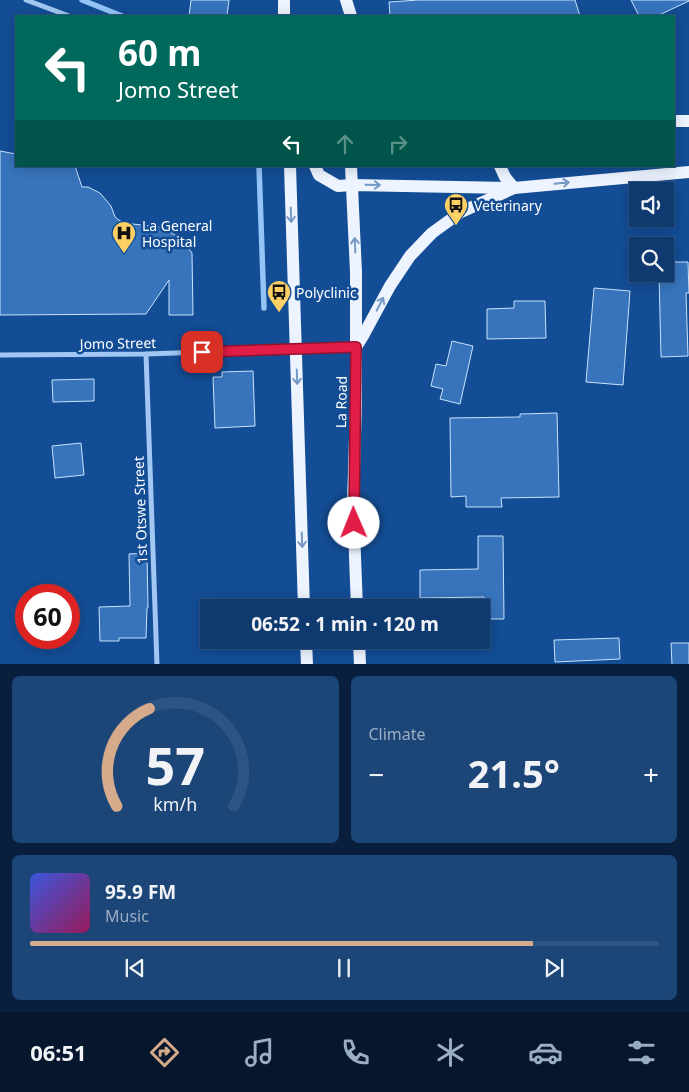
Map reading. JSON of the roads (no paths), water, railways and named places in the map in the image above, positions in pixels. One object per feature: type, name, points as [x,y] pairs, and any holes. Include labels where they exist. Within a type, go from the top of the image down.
[{"type":"main road","points":[[284,0],[284,15]]},
{"type":"main road","points":[[343,15],[344,0]]},
{"type":"main road","points":[[344,0],[351,15]]},
{"type":"main road","points":[[675,121],[689,120]]},
{"type":"main road","points":[[290,167],[304,599]]},
{"type":"main road","points":[[316,167],[320,175],[338,186],[514,188],[689,172]]},
{"type":"main road","name":"La Road","points":[[351,167],[356,272],[354,504],[357,599]]},
{"type":"main road","points":[[500,167],[505,177],[514,188]]},
{"type":"main road","points":[[356,347],[390,286],[410,256],[432,233],[461,212],[514,188]]},
{"type":"main road","points":[[306,649],[307,664]]},
{"type":"main road","points":[[359,649],[360,664]]},
{"type":"street","points":[[26,0],[66,15]]},
{"type":"street","name":"Jomo Street","points":[[0,355],[146,354],[356,347]]},
{"type":"street","name":"1st Otswe Street","points":[[146,354],[157,664]]},
{"type":"waterway","points":[[82,0],[120,15]]},
{"type":"waterway","points":[[259,167],[264,308]]},
{"type":"place","name":"Veterinary","points":[[456,226]]},
{"type":"place","name":"La General Hospital","points":[[124,254]]},
{"type":"place","name":"Polyclinic","points":[[279,313]]}]
